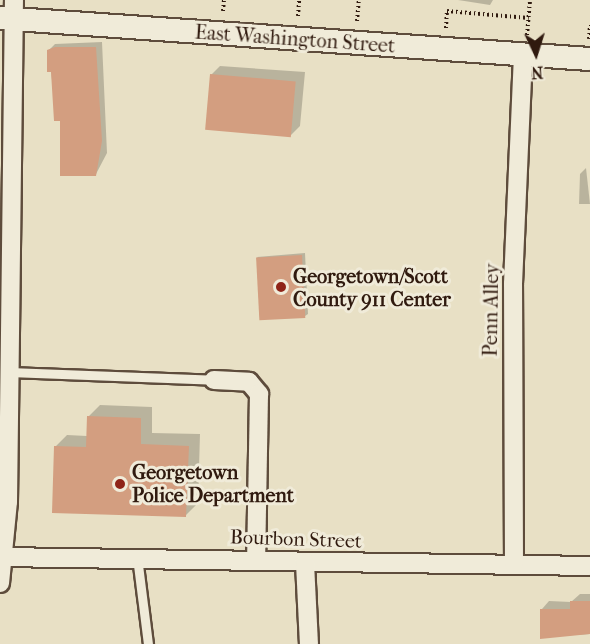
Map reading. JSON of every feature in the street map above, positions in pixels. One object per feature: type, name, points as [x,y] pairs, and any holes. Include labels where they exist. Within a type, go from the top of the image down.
[{"type":"street","name":"East Washington Street","points":[[10,12],[590,49]]},
{"type":"street","points":[[0,583],[9,372],[10,12]]},
{"type":"street","name":"Penn Alley","points":[[514,564],[513,285],[525,46]]},
{"type":"street","points":[[214,380],[249,382],[259,394],[256,559]]},
{"type":"street","name":"Bourbon Street","points":[[1,557],[137,557],[256,559],[305,563],[590,566]]},
{"type":"street","points":[[305,563],[309,644]]},
{"type":"lane","points":[[9,372],[214,380]]},
{"type":"lane","points":[[137,557],[148,644]]},
{"type":"path","points":[[223,11],[224,0]]},
{"type":"path","points":[[298,16],[299,0]]},
{"type":"path","points":[[357,21],[359,0]]},
{"type":"path","points":[[525,46],[530,0]]},
{"type":"path","points":[[446,28],[447,11],[529,18]]},
{"type":"path","points":[[590,26],[590,49]]},
{"type":"building","points":[[55,47],[96,47],[102,141],[96,176],[60,176],[60,121],[54,121],[51,72],[47,72],[47,50]]},
{"type":"building","points":[[210,74],[296,81],[291,137],[205,130]]},
{"type":"building","name":"Georgetown/Scott County 911 Center","points":[[302,255],[305,318],[259,320],[256,257]]},
{"type":"building","name":"Georgetown Police Department","points":[[87,416],[141,418],[141,444],[189,446],[186,517],[52,513],[54,446],[86,447]]},
{"type":"building","points":[[570,601],[590,601],[590,634],[540,639],[540,609],[570,609]]},
{"type":"place","name":"Georgetown/Scott County 911 Center","points":[[281,287]]},
{"type":"place","name":"Georgetown Police Department","points":[[120,484]]}]
